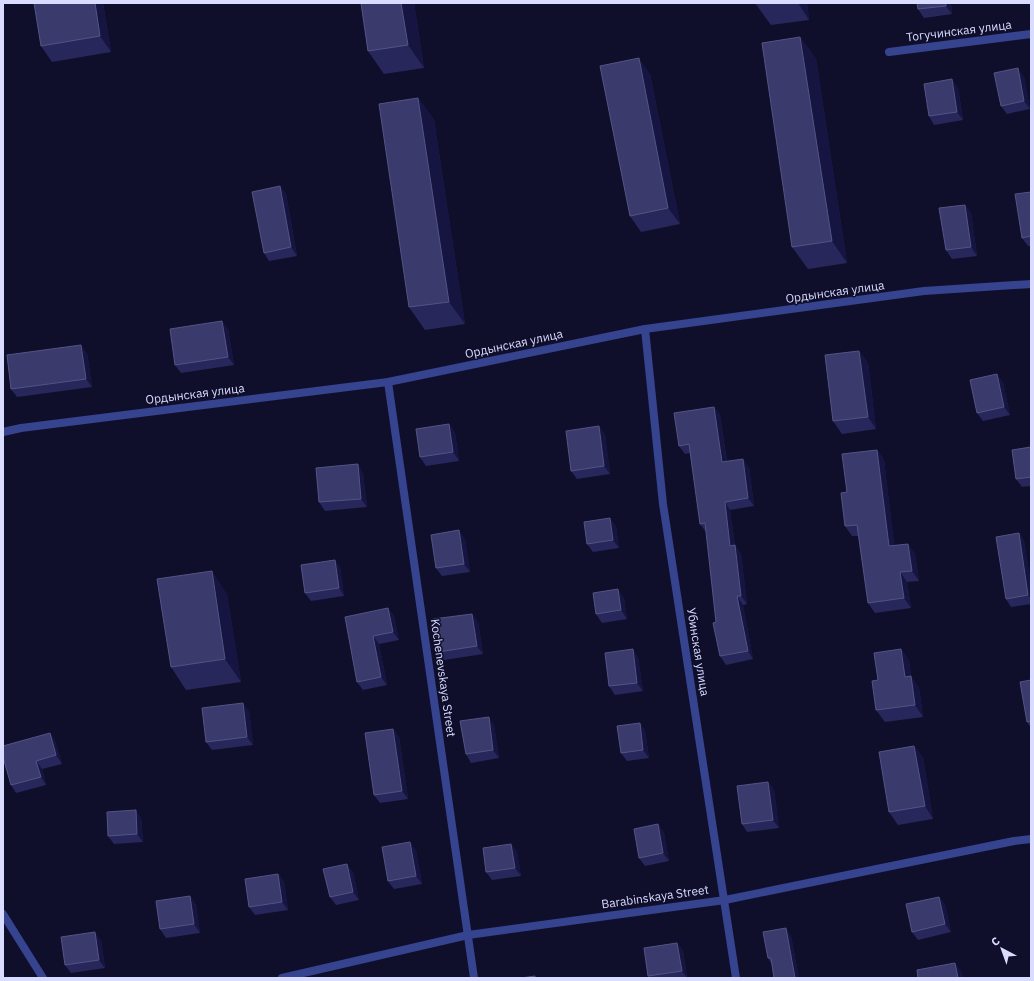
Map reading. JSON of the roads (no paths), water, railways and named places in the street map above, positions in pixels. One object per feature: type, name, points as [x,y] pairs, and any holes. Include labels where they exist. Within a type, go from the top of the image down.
[{"type":"street","name":"Тогучинская улица","points":[[889,52],[1031,34]]},
{"type":"street","name":"Ордынская улица","points":[[3,432],[21,428],[388,382],[645,329],[924,292],[1031,284]]},
{"type":"street","name":"Убинская улица","points":[[645,329],[663,504],[736,978]]},
{"type":"street","name":"Kochenevskaya Street","points":[[388,382],[474,978]]},
{"type":"street","name":"Barabinskaya Street","points":[[282,978],[468,935],[725,900],[1014,841],[1031,839]]},
{"type":"street","points":[[3,914],[43,978]]}]
